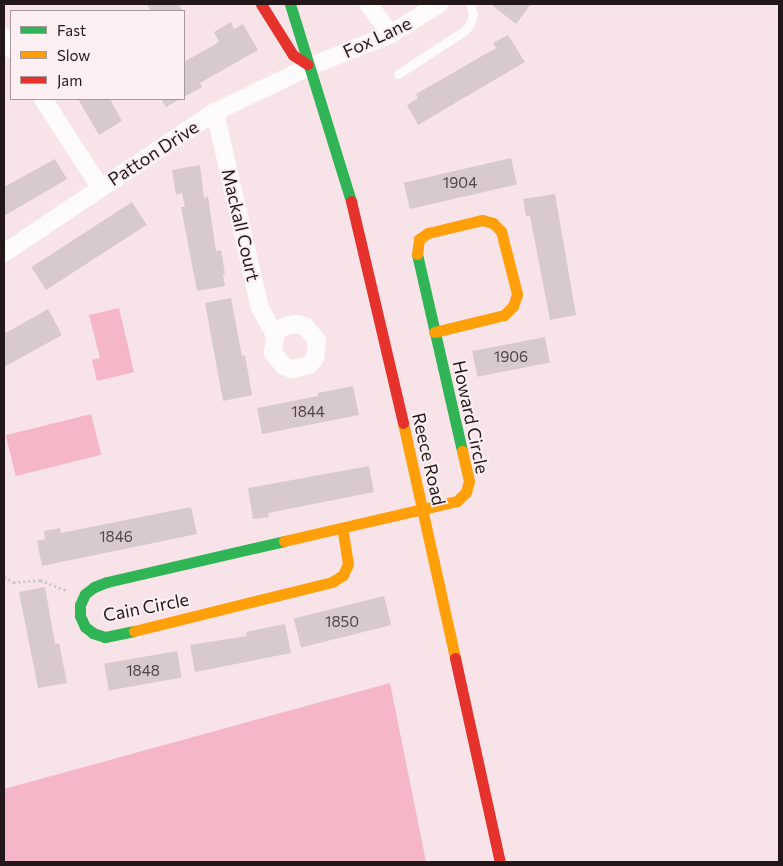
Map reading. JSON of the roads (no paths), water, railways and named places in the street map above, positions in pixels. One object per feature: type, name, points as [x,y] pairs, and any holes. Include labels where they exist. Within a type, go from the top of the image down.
[{"type":"street","points":[[262,4],[293,55],[311,66]]},
{"type":"street","name":"Reece Road","points":[[290,4],[346,179],[423,509],[500,862]]},
{"type":"street","points":[[368,4],[390,34]]},
{"type":"street","name":"Fox Lane","points":[[311,66],[390,34],[439,4]]},
{"type":"street","name":"Patton Drive","points":[[4,253],[100,187],[215,112],[311,66]]},
{"type":"street","points":[[44,100],[100,187]]},
{"type":"street","name":"Mackall Court","points":[[215,112],[260,308],[275,335]]},
{"type":"street","name":"Howard Circle","points":[[423,509],[457,501],[466,492],[469,482],[434,332],[416,249],[419,239],[428,233],[482,220],[493,223],[501,231],[517,294],[512,306],[504,315],[434,332]]},
{"type":"street","name":"Cain Circle","points":[[342,528],[348,564],[343,575],[332,582],[104,637],[93,633],[85,627],[80,616],[80,605],[85,594],[94,587],[107,582],[423,509]]},
{"type":"lane","points":[[398,74],[464,31],[470,24],[473,14],[470,4]]}]
